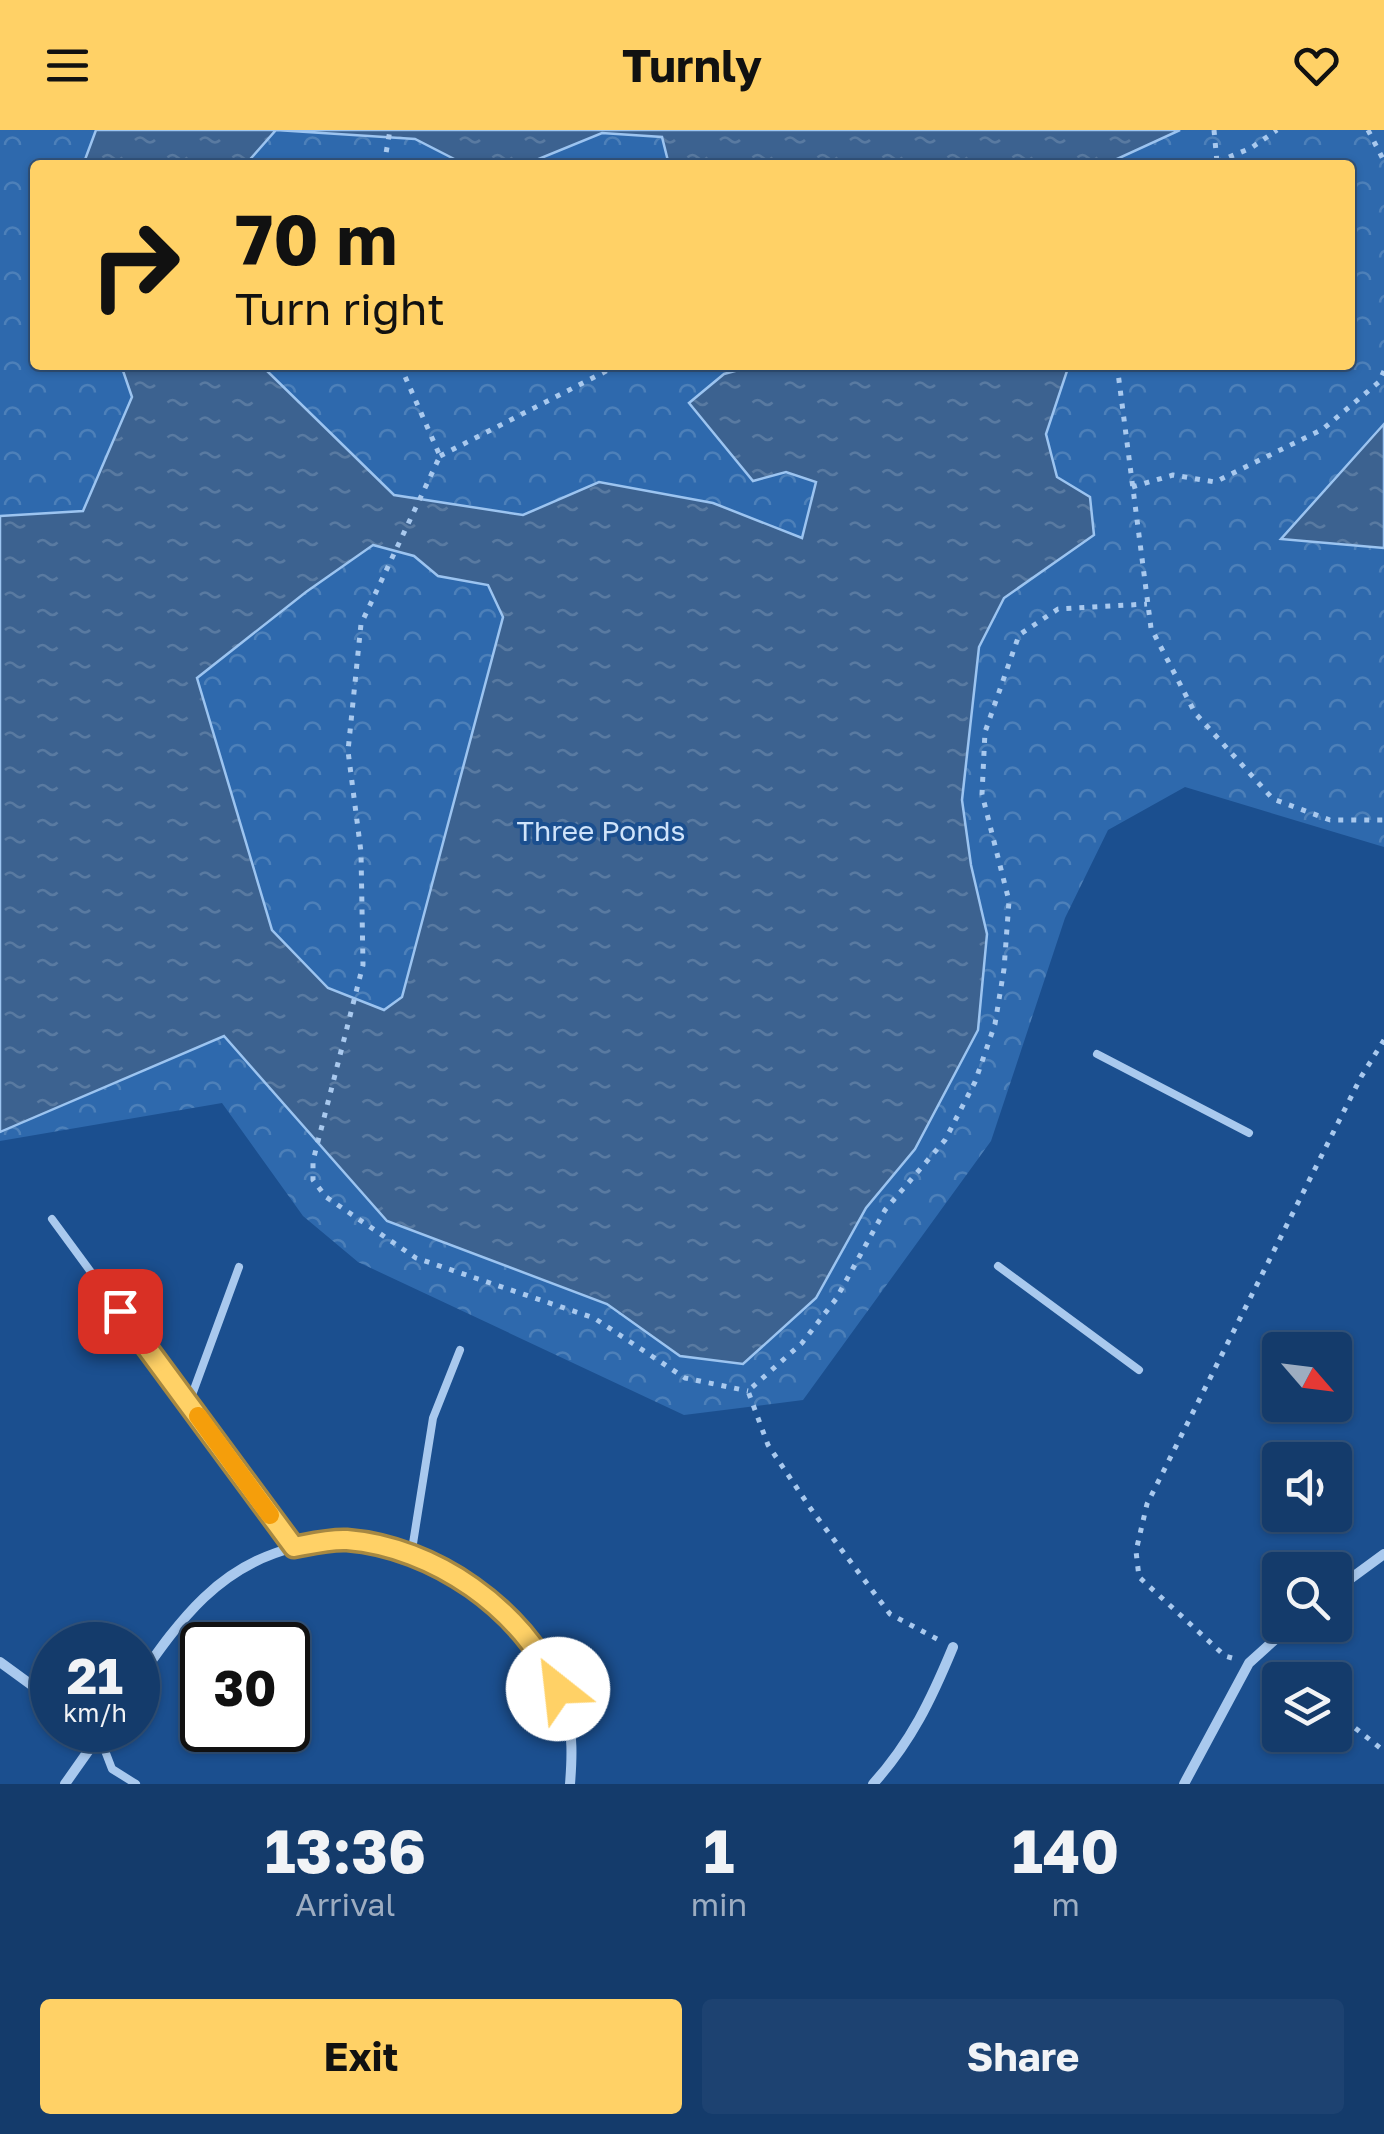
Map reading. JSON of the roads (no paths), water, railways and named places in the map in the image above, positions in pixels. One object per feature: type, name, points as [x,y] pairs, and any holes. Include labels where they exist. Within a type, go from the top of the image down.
[{"type":"street","points":[[160,1651],[202,1596],[245,1567],[294,1547],[344,1540],[411,1556],[483,1595],[532,1643],[550,1670],[566,1708],[573,1752],[570,1784]]},
{"type":"street","points":[[1352,1578],[1384,1554]]},
{"type":"street","points":[[1184,1784],[1250,1663],[1273,1642]]},
{"type":"street","points":[[872,1784],[900,1754],[930,1701],[953,1647]]},
{"type":"street","points":[[0,1662],[30,1684]]},
{"type":"street","points":[[65,1784],[85,1752]]},
{"type":"lane","points":[[1097,1054],[1249,1134]]},
{"type":"lane","points":[[52,1219],[294,1547]]},
{"type":"lane","points":[[998,1266],[1138,1370]]},
{"type":"lane","points":[[189,1403],[238,1267]]},
{"type":"lane","points":[[411,1556],[432,1418],[460,1350]]},
{"type":"lane","points":[[106,1752],[112,1768],[136,1784]]},
{"type":"water","points":[[96,130],[276,130],[249,160],[85,160]]},
{"type":"water","points":[[276,130],[1180,130],[1115,160],[668,160],[662,137],[602,133],[536,160],[456,160],[415,139]]},
{"type":"water","points":[[123,370],[266,370],[394,495],[523,515],[599,482],[713,503],[802,538],[816,482],[786,472],[753,481],[689,403],[724,374],[739,370],[1067,370],[1046,434],[1057,477],[1090,497],[1094,535],[1004,598],[979,647],[962,800],[971,865],[987,934],[978,1030],[915,1149],[866,1208],[816,1298],[743,1364],[680,1356],[607,1304],[387,1221],[224,1036],[0,1132],[0,516],[83,511],[132,397]],"holes":[[[373,545],[414,556],[438,576],[488,585],[503,617],[402,997],[384,1010],[328,988],[272,930],[197,678]]]},
{"type":"water","points":[[1384,424],[1384,548],[1281,539]]},
{"type":"park label","name":"Three Ponds","points":[[601,831]]}]
